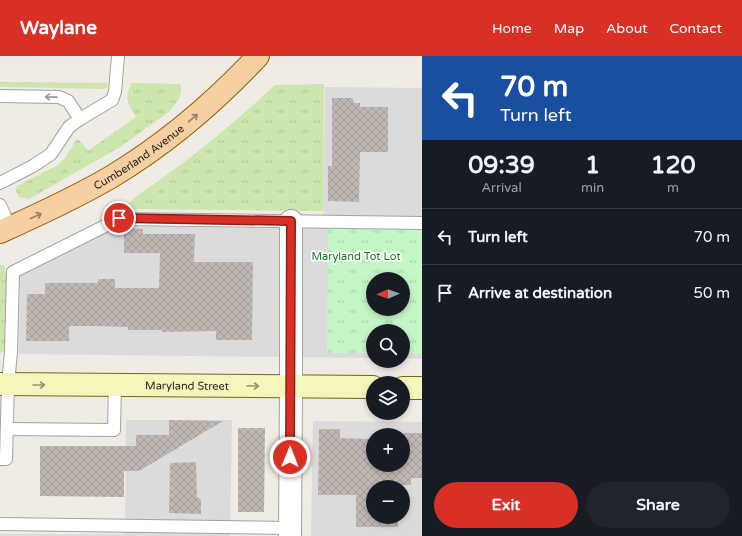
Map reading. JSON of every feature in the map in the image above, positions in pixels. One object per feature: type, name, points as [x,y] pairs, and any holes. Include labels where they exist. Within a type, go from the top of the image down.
[{"type":"main road","name":"Cumberland Avenue","points":[[5,230],[85,191],[150,152],[219,95],[258,56]]},
{"type":"main road","name":"Maryland Street","points":[[4,384],[366,387]]},
{"type":"main road","points":[[410,388],[422,388]]},
{"type":"street","points":[[290,532],[291,221]]},
{"type":"lane","points":[[0,183],[33,166],[51,154],[69,127],[112,100],[115,92],[118,56]]},
{"type":"lane","points":[[0,96],[59,97],[68,101],[80,119]]},
{"type":"lane","points":[[0,205],[5,230]]},
{"type":"lane","points":[[0,459],[6,459],[7,428],[4,384],[11,352],[13,272],[119,218],[422,222]]},
{"type":"lane","points":[[7,428],[114,430],[115,385]]},
{"type":"lane","points":[[0,524],[290,532]]},
{"type":"shaded area","points":[[325,87],[422,88],[422,359],[410,358],[410,324],[366,324],[366,358],[19,354],[20,275],[120,226],[323,229]]},
{"type":"shaded area","points":[[126,420],[232,420],[230,536],[0,536],[0,534],[125,534]]},
{"type":"shaded area","points":[[313,421],[422,422],[422,536],[311,536]]},
{"type":"green space","points":[[0,82],[108,84],[106,88],[103,89],[0,87]]},
{"type":"green space","points":[[132,83],[180,84],[181,91],[177,102],[170,111],[120,147],[29,199],[19,197],[16,191],[17,186],[58,165],[65,158],[76,140],[79,140],[88,151],[136,117],[129,105],[127,97]]},
{"type":"green space","points":[[324,84],[323,211],[135,209],[126,207],[134,198],[171,172],[224,130],[275,85]]},
{"type":"green space","name":"Maryland Tot Lot","points":[[328,227],[422,228],[422,354],[410,353],[410,324],[366,324],[366,353],[327,353]]},
{"type":"green space","points":[[0,265],[4,265],[6,275],[5,343],[4,352],[0,353]]},
{"type":"building","points":[[332,98],[353,98],[354,103],[360,103],[360,107],[388,107],[388,152],[360,152],[359,202],[328,201],[328,166],[332,166]]},
{"type":"building","points":[[124,228],[143,229],[143,234],[195,234],[194,262],[253,262],[252,340],[216,340],[216,331],[162,332],[162,330],[128,330],[128,327],[69,326],[69,341],[26,341],[27,294],[45,294],[45,283],[98,283],[98,279],[115,279],[115,288],[159,288],[160,253],[124,253]]},
{"type":"building","points":[[169,420],[223,421],[139,471],[124,471],[124,497],[40,496],[40,446],[136,446],[136,435],[169,435]]},
{"type":"building","points":[[238,428],[265,428],[264,512],[238,512]]},
{"type":"building","points":[[319,429],[340,429],[340,438],[366,439],[366,472],[410,472],[410,433],[422,433],[422,478],[411,478],[411,485],[410,480],[366,480],[366,524],[398,524],[398,527],[356,527],[356,495],[318,495]]},
{"type":"building","points":[[196,462],[197,497],[201,500],[201,514],[169,513],[170,463]]},
{"type":"route","points":[[119,218],[291,221],[290,457]]}]
